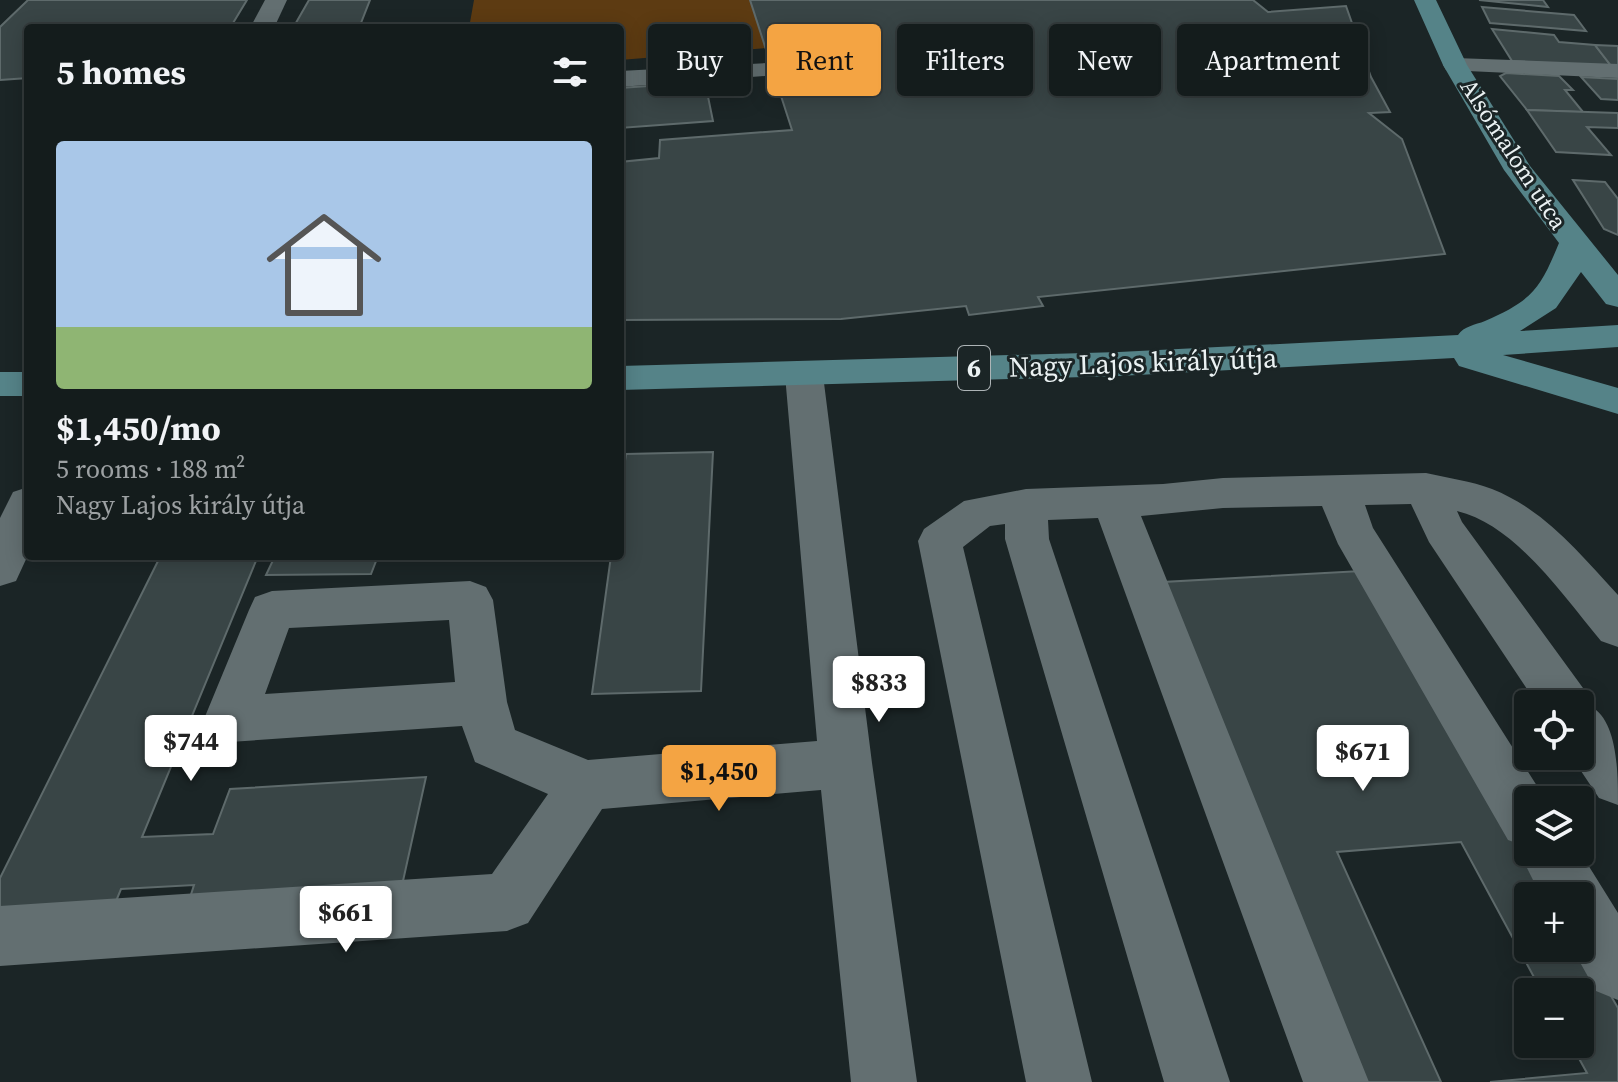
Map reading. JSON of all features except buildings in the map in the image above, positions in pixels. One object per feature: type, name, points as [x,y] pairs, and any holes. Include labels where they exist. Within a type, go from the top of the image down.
[{"type":"main road","name":"Alsómalom utca","points":[[1425,0],[1455,65],[1518,170],[1618,297]]},
{"type":"main road","name":"6","points":[[1439,349],[1504,327],[1539,304],[1560,281],[1574,244]]},
{"type":"main road","name":"Nagy Lajos király útja","points":[[624,378],[804,375],[1439,349],[1618,336]]},
{"type":"main road","points":[[1439,349],[1618,401]]},
{"type":"main road","points":[[0,384],[24,384]]},
{"type":"street","points":[[264,24],[276,0]]},
{"type":"street","points":[[1455,65],[1618,71]]},
{"type":"street","points":[[624,79],[767,70]]},
{"type":"street","points":[[804,375],[845,763],[884,1082]]},
{"type":"street","points":[[1426,488],[1444,530],[1555,690]]},
{"type":"street","points":[[1059,1082],[940,541],[979,512],[1026,505],[1426,488],[1477,500],[1513,519],[1546,546],[1618,627]]},
{"type":"street","points":[[1338,490],[1353,532],[1514,798]]},
{"type":"street","points":[[1113,500],[1336,1082]]},
{"type":"street","points":[[1026,505],[1027,539],[1197,1082]]},
{"type":"street","points":[[0,568],[24,512]]},
{"type":"street","points":[[482,702],[230,719],[272,610],[470,600],[482,702],[493,745],[587,785],[845,763]]},
{"type":"street","points":[[1594,745],[1618,780]]},
{"type":"street","points":[[0,936],[507,902],[587,785]]},
{"type":"street","points":[[1594,929],[1618,969]]},
{"type":"shaded area","points":[[474,0],[750,0],[766,48],[751,49],[751,24],[648,24],[648,58],[624,60],[624,24],[470,24]]}]
